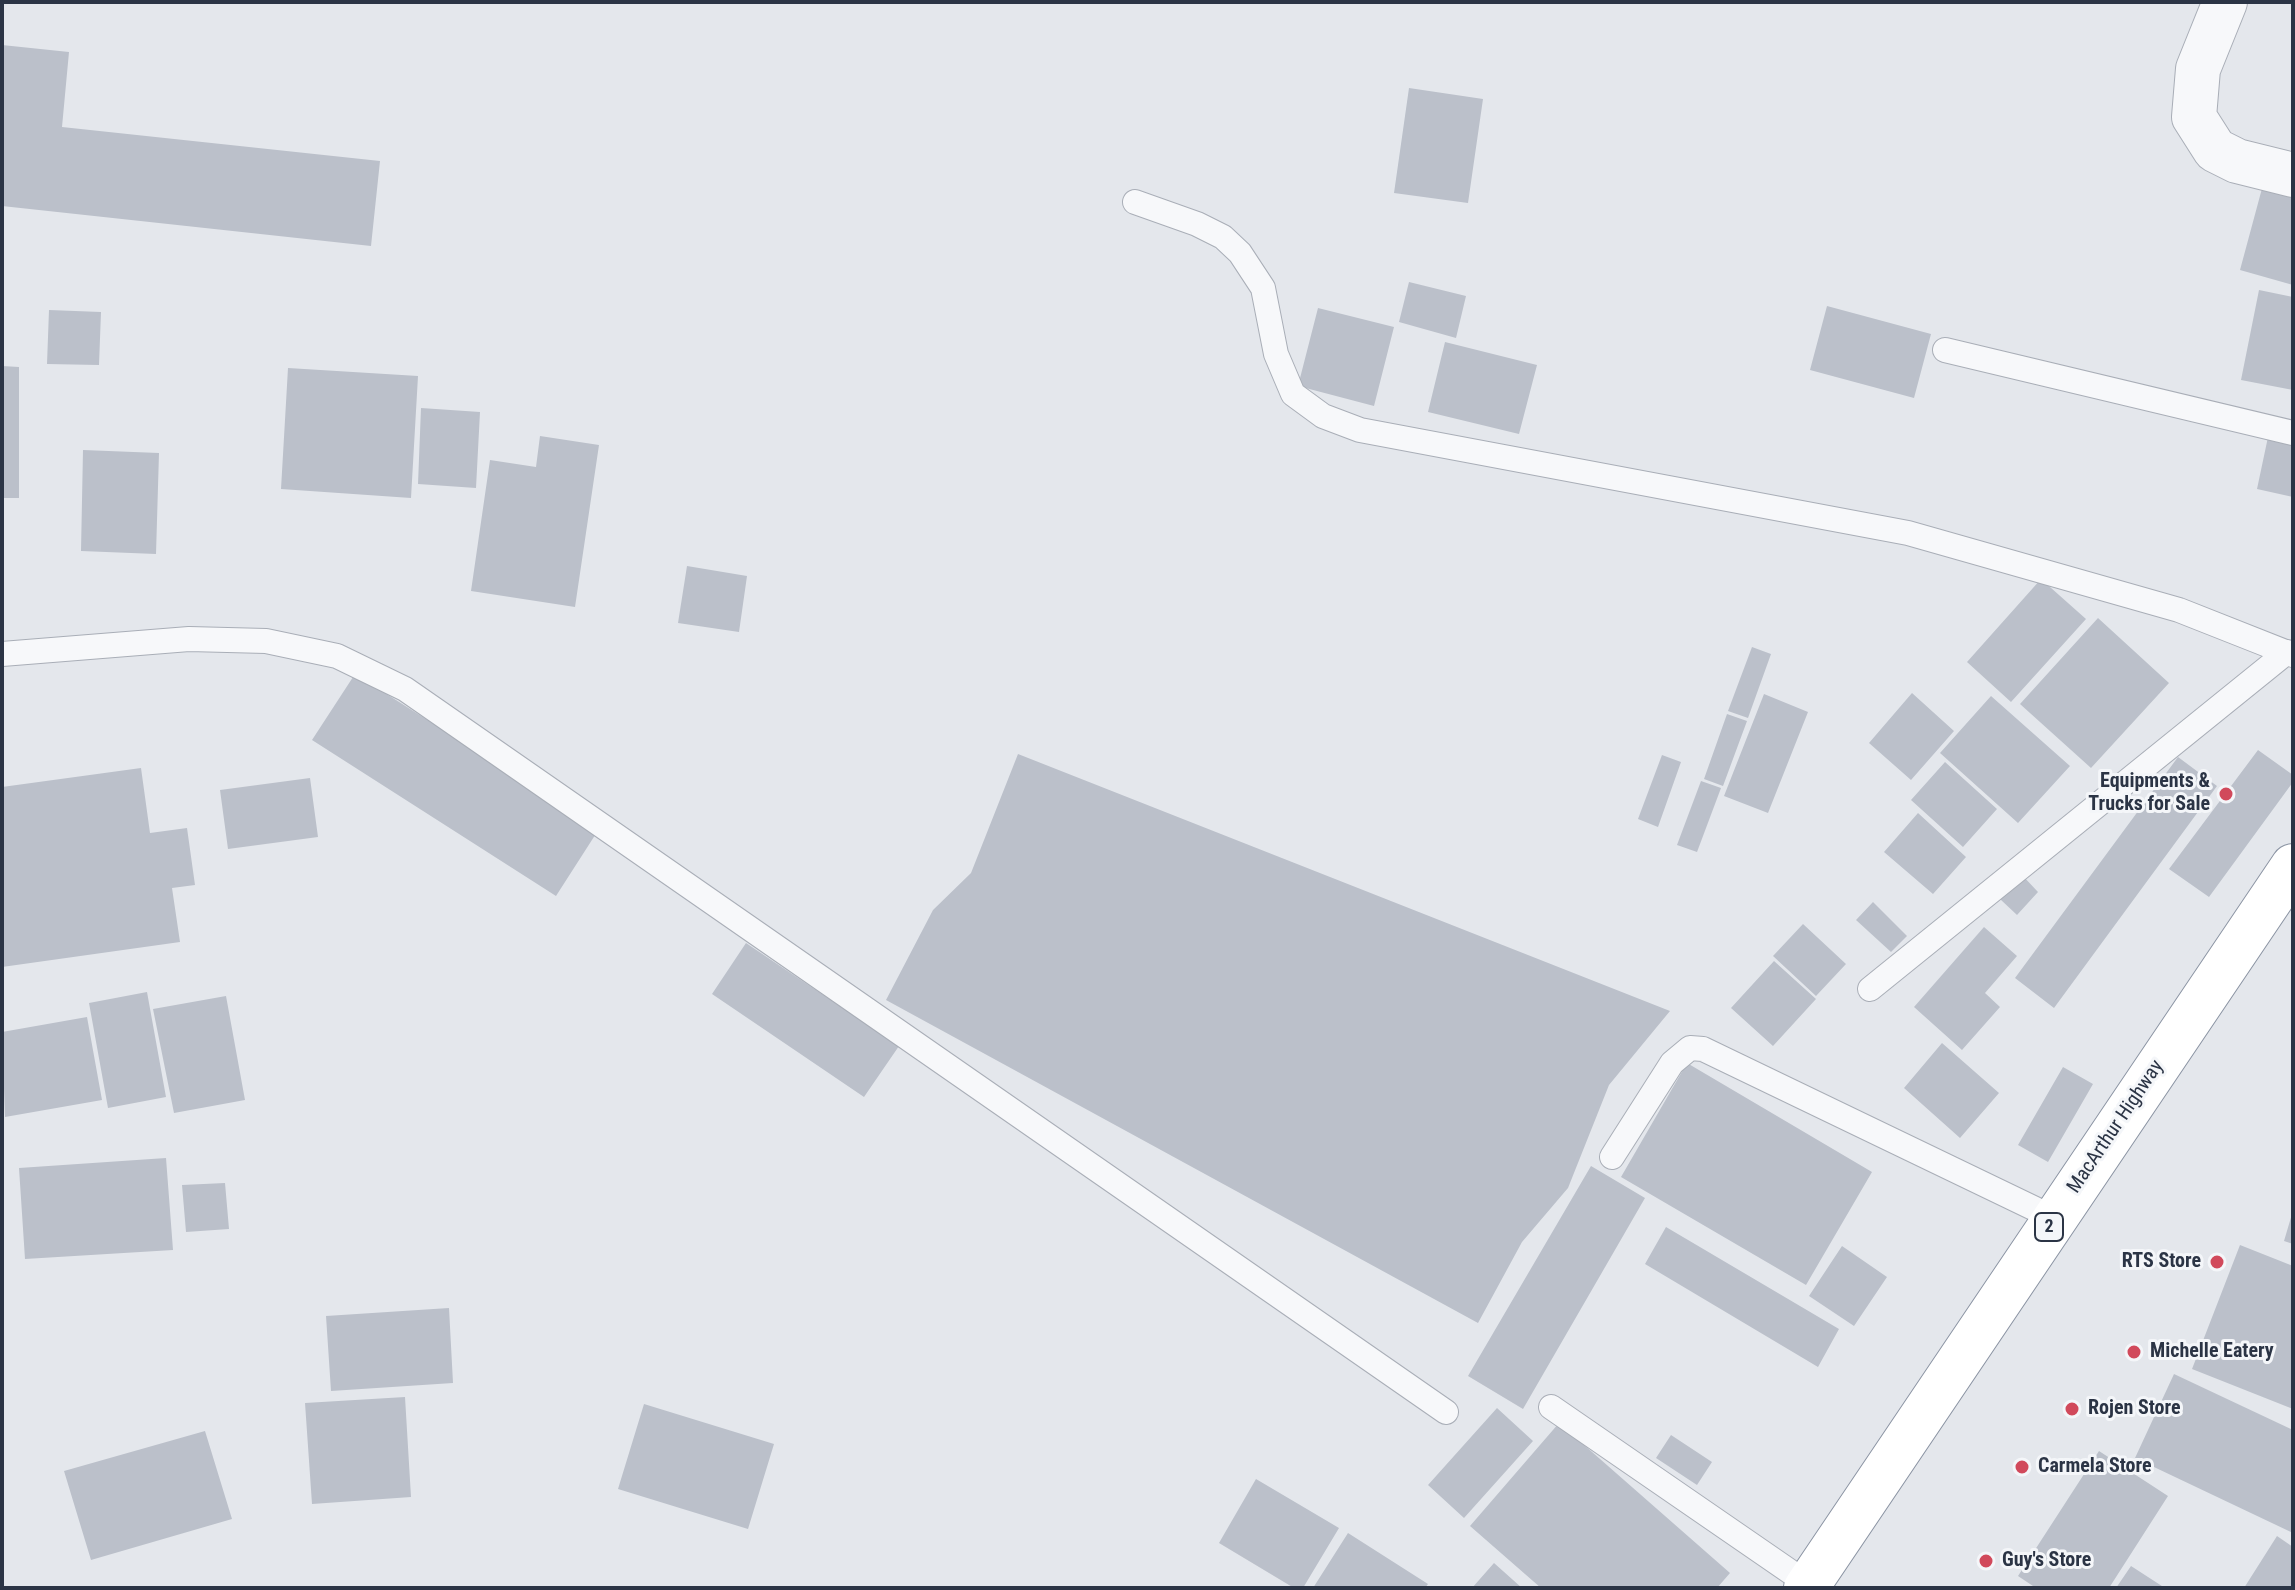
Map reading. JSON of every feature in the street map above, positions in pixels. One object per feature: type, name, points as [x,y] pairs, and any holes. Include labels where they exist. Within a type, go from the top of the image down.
[{"type":"highway","name":"MacArthur Highway","points":[[1807,1586],[2293,866]]},
{"type":"street","points":[[2225,2],[2198,69],[2194,117],[2215,150],[2237,161],[2293,175]]},
{"type":"lane","points":[[1135,202],[1197,224],[1223,237],[1240,253],[1263,288],[1276,354],[1293,394],[1323,416],[1360,430],[1908,533],[2179,610],[2290,654],[1870,989]]},
{"type":"lane","points":[[1945,350],[2293,433]]},
{"type":"lane","points":[[2,654],[189,639],[266,641],[337,656],[405,689],[1446,1412]]},
{"type":"lane","points":[[1612,1157],[1672,1063],[1690,1048],[1703,1049],[2054,1218]]},
{"type":"lane","points":[[1551,1407],[1807,1586]]},
{"type":"building","points":[[2,45],[69,52],[62,127],[380,161],[371,246],[2,206]]},
{"type":"building","points":[[1409,88],[1483,99],[1468,203],[1394,193]]},
{"type":"building","points":[[2264,181],[2293,189],[2293,285],[2240,270]]},
{"type":"building","points":[[1409,282],[1466,296],[1456,338],[1399,322]]},
{"type":"building","points":[[2259,290],[2293,297],[2293,390],[2241,380]]},
{"type":"building","points":[[1827,306],[1931,334],[1914,398],[1810,370]]},
{"type":"building","points":[[1318,308],[1394,327],[1374,406],[1298,386]]},
{"type":"building","points":[[49,310],[101,312],[99,365],[47,364]]},
{"type":"building","points":[[1445,342],[1537,365],[1519,434],[1428,412]]},
{"type":"building","points":[[2,366],[19,367],[19,498],[2,498]]},
{"type":"building","points":[[288,368],[418,376],[411,498],[281,489]]},
{"type":"building","points":[[421,408],[480,412],[476,488],[418,484]]},
{"type":"building","points":[[540,436],[599,445],[575,607],[471,591],[490,460],[536,467]]},
{"type":"building","points":[[2268,437],[2293,442],[2293,497],[2257,489]]},
{"type":"building","points":[[83,450],[159,453],[156,554],[81,551]]},
{"type":"building","points":[[687,566],[747,576],[739,632],[678,623]]},
{"type":"building","points":[[2041,579],[2086,619],[2011,702],[1967,662]]},
{"type":"building","points":[[2098,618],[2169,683],[2091,768],[2020,704]]},
{"type":"building","points":[[1752,647],[1771,654],[1748,718],[1728,711]]},
{"type":"building","points":[[355,674],[599,829],[556,896],[312,740]]},
{"type":"building","points":[[1912,693],[1954,731],[1911,780],[1869,743]]},
{"type":"building","points":[[1764,694],[1808,712],[1768,813],[1724,796]]},
{"type":"building","points":[[1991,696],[2070,766],[2018,823],[1940,753]]},
{"type":"building","points":[[1727,714],[1747,721],[1723,786],[1704,779]]},
{"type":"building","points":[[2258,750],[2293,775],[2293,782],[2209,897],[2169,869]]},
{"type":"building","points":[[1018,754],[1670,1011],[1609,1085],[1568,1188],[1522,1242],[1478,1323],[886,1000],[933,910],[971,873]]},
{"type":"building","points":[[1662,755],[1681,762],[1658,827],[1638,819]]},
{"type":"building","points":[[2178,757],[2217,786],[2054,1008],[2015,978]]},
{"type":"building","points":[[1945,762],[1997,809],[1963,847],[1911,800]]},
{"type":"building","points":[[141,768],[150,833],[187,828],[195,885],[172,888],[180,942],[2,967],[2,787]]},
{"type":"building","points":[[310,778],[318,837],[228,849],[220,790]]},
{"type":"building","points":[[1701,781],[1721,788],[1697,852],[1677,845]]},
{"type":"building","points":[[1918,813],[1966,857],[1933,894],[1884,852]]},
{"type":"building","points":[[2022,875],[2038,892],[2017,915],[2000,899]]},
{"type":"building","points":[[1873,902],[1907,936],[1891,952],[1856,920]]},
{"type":"building","points":[[1803,924],[1846,964],[1816,996],[1773,956]]},
{"type":"building","points":[[1984,927],[2017,956],[1985,993],[2000,1007],[1962,1050],[1914,1007]]},
{"type":"building","points":[[746,943],[899,1046],[864,1097],[712,994]]},
{"type":"building","points":[[1774,961],[1816,999],[1773,1046],[1731,1008]]},
{"type":"building","points":[[147,992],[166,1097],[108,1108],[89,1003]]},
{"type":"building","points":[[226,996],[245,1100],[174,1113],[153,1009]]},
{"type":"building","points":[[87,1017],[102,1100],[5,1117],[2,1032]]},
{"type":"building","points":[[1942,1043],[1999,1093],[1960,1138],[1904,1088]]},
{"type":"building","points":[[1687,1063],[1872,1172],[1806,1285],[1621,1177]]},
{"type":"building","points":[[2063,1067],[2093,1084],[2048,1162],[2018,1145]]},
{"type":"building","points":[[166,1158],[173,1250],[25,1259],[19,1168]]},
{"type":"building","points":[[1591,1166],[1645,1198],[1523,1409],[1468,1376]]},
{"type":"building","points":[[225,1183],[229,1229],[186,1232],[182,1185]]},
{"type":"building","points":[[2293,1214],[2293,1244],[2284,1241]]},
{"type":"building","points":[[1666,1227],[1839,1329],[1818,1367],[1645,1264]]},
{"type":"building","points":[[2240,1245],[2293,1266],[2293,1409],[2192,1369]]},
{"type":"building","points":[[1842,1246],[1887,1277],[1854,1326],[1809,1296]]},
{"type":"building","points":[[449,1308],[453,1383],[331,1391],[326,1316]]},
{"type":"building","points":[[2174,1374],[2293,1430],[2293,1533],[2135,1458]]},
{"type":"building","points":[[405,1397],[411,1497],[312,1504],[305,1403]]},
{"type":"building","points":[[644,1404],[774,1444],[748,1529],[618,1489]]},
{"type":"building","points":[[1497,1408],[1533,1441],[1464,1518],[1428,1485]]},
{"type":"building","points":[[1559,1423],[1730,1573],[1717,1588],[1541,1588],[1470,1526]]},
{"type":"building","points":[[205,1431],[232,1519],[91,1560],[64,1471]]},
{"type":"building","points":[[1671,1435],[1712,1462],[1697,1485],[1656,1458]]},
{"type":"building","points":[[2099,1451],[2168,1496],[2109,1588],[2036,1588],[2018,1576]]},
{"type":"building","points":[[1256,1479],[1339,1528],[1303,1588],[1294,1588],[1219,1543]]},
{"type":"building","points":[[1348,1533],[1428,1584],[1425,1588],[1313,1588]]},
{"type":"building","points":[[2277,1536],[2293,1547],[2293,1588],[2244,1588]]},
{"type":"building","points":[[1494,1563],[1522,1588],[1472,1588]]},
{"type":"building","points":[[2131,1566],[2165,1588],[2116,1588]]},
{"type":"place","name":"Equipments & Trucks for Sale","points":[[2226,794]]},
{"type":"place","name":"RTS Store","points":[[2217,1262]]},
{"type":"place","name":"Michelle Eatery","points":[[2134,1352]]},
{"type":"place","name":"Rojen Store","points":[[2072,1409]]},
{"type":"place","name":"Carmela Store","points":[[2022,1467]]},
{"type":"place","name":"Guy's Store","points":[[1986,1561]]}]
